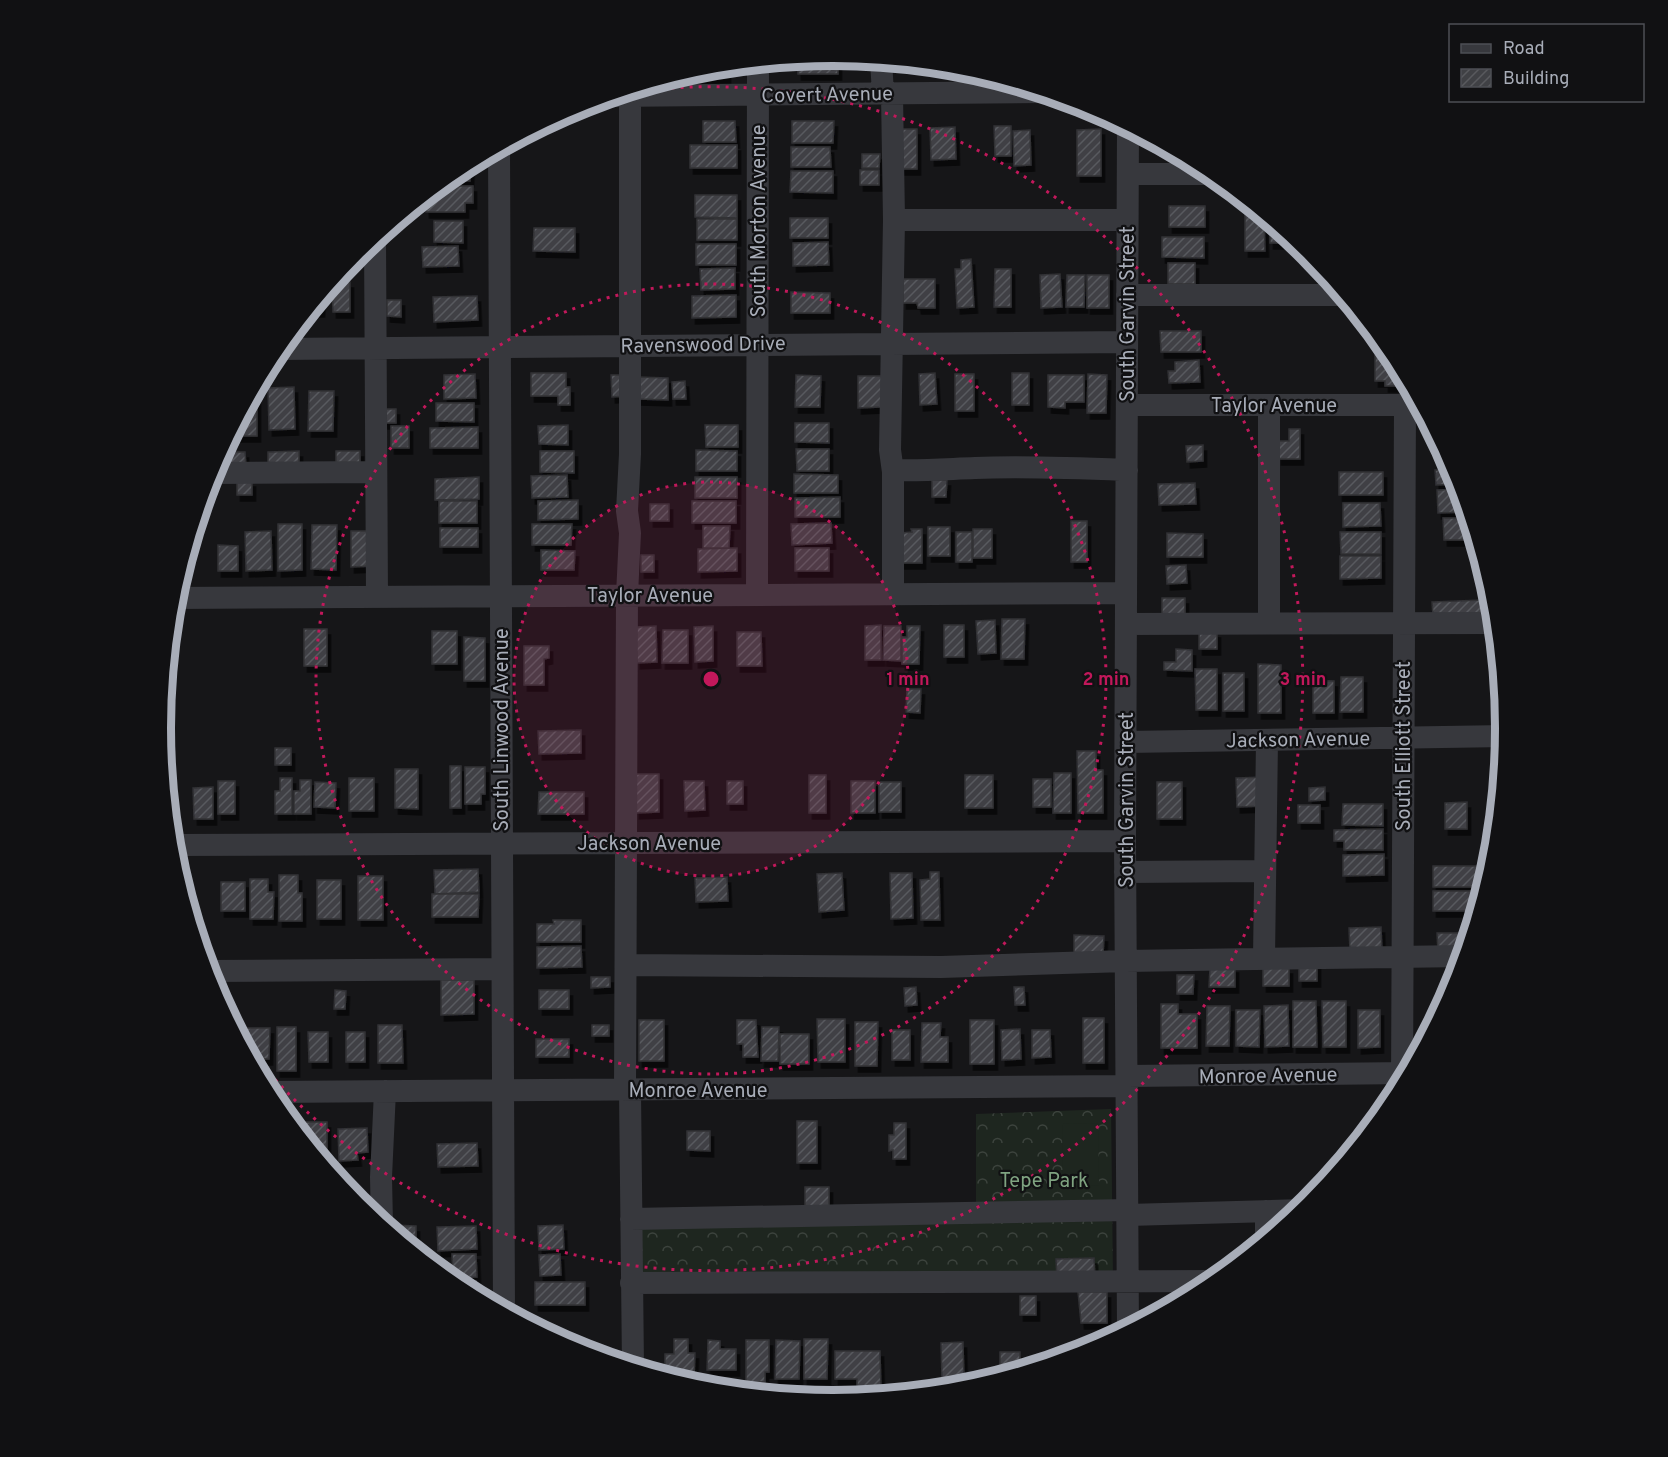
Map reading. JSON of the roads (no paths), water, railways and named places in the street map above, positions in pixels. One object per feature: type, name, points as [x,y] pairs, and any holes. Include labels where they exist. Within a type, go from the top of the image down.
[{"type":"street","points":[[882,68],[887,94],[894,220],[890,450],[893,470],[894,594]]},
{"type":"street","name":"South Morton Avenue","points":[[757,594],[758,71]]},
{"type":"street","name":"Covert Avenue","points":[[645,94],[1017,92]]},
{"type":"street","points":[[624,100],[630,345],[627,500],[630,533],[627,595],[626,965],[633,1359]]},
{"type":"street","name":"South Garvin Street","points":[[1128,135],[1125,841],[1128,1322]]},
{"type":"street","name":"South Linwood Avenue","points":[[499,157],[504,1303]]},
{"type":"street","points":[[1128,174],[1196,174]]},
{"type":"street","points":[[894,220],[1127,220]]},
{"type":"street","points":[[375,251],[377,597]]},
{"type":"street","points":[[1127,295],[1335,295]]},
{"type":"street","name":"Ravenswood Drive","points":[[291,349],[500,345],[1127,342]]},
{"type":"street","name":"Taylor Avenue","points":[[1127,405],[1412,405]]},
{"type":"street","points":[[1269,405],[1269,622]]},
{"type":"street","name":"South Elliott Street","points":[[1405,1065],[1402,956],[1403,624],[1413,406]]},
{"type":"street","points":[[893,470],[928,472],[1040,467],[1127,470]]},
{"type":"street","points":[[223,473],[375,472]]},
{"type":"street","name":"Taylor Avenue","points":[[184,597],[1126,592]]},
{"type":"street","points":[[1126,624],[1488,623]]},
{"type":"street","name":"Jackson Avenue","points":[[1126,741],[1496,736]]},
{"type":"street","points":[[1264,958],[1267,740]]},
{"type":"street","name":"Jackson Avenue","points":[[182,845],[1125,841]]},
{"type":"street","points":[[1125,872],[1265,871]]},
{"type":"street","points":[[626,965],[941,967],[1264,958],[1456,956]]},
{"type":"street","points":[[218,971],[502,969]]},
{"type":"street","name":"Monroe Avenue","points":[[280,1092],[628,1091],[1397,1077]]},
{"type":"street","points":[[378,1209],[385,1091]]},
{"type":"street","points":[[630,1219],[1288,1210]]},
{"type":"street","points":[[1266,1211],[1266,1231]]},
{"type":"street","points":[[631,1283],[1199,1281]]},
{"type":"park label","name":"Tepe Park","points":[[1044,1180]]}]
